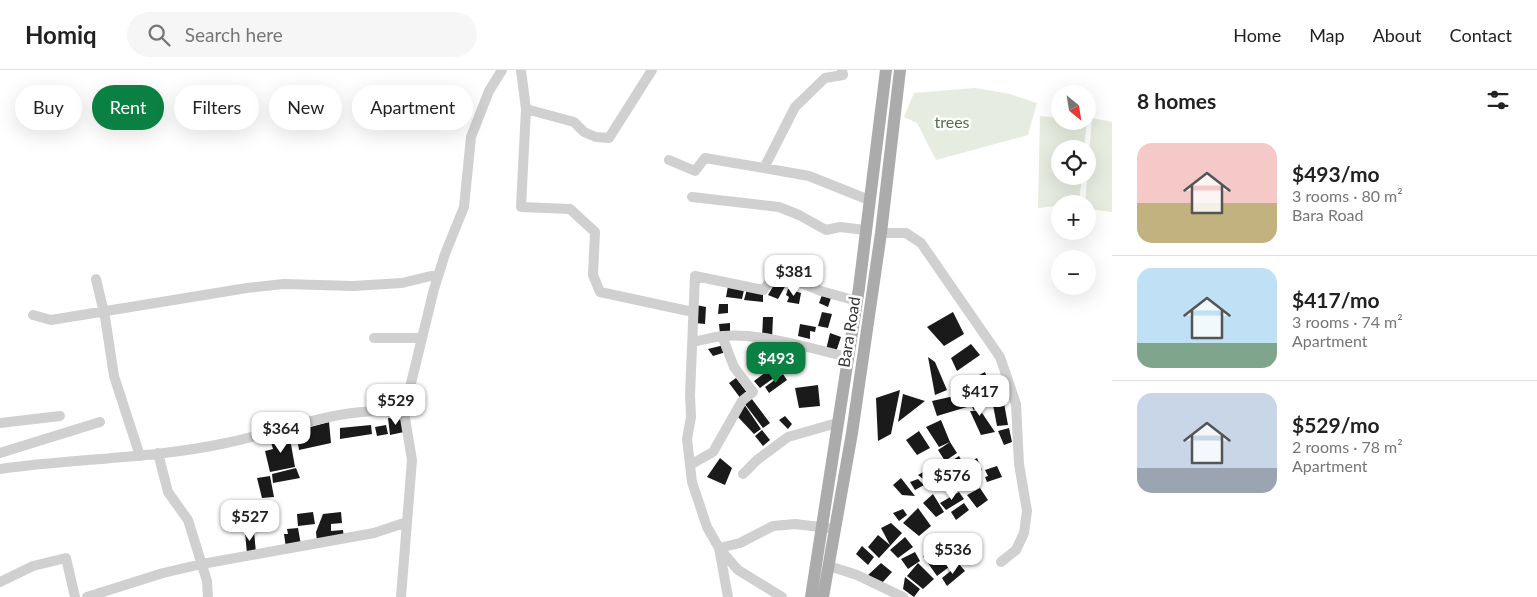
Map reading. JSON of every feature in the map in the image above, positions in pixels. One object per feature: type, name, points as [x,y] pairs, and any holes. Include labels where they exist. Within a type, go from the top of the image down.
[{"type":"main road","points":[[811,597],[829,528],[827,493],[857,301],[886,70]]},
{"type":"main road","name":"Bara Road","points":[[823,597],[829,566],[829,528],[841,495],[881,232],[900,70]]},
{"type":"main road","points":[[865,230],[881,232]]},
{"type":"main road","points":[[827,493],[841,495]]},
{"type":"street","points":[[401,597],[412,460],[404,412],[439,274],[464,207],[471,138],[489,91],[502,70]]},
{"type":"street","points":[[521,70],[526,109],[521,206],[570,208],[595,232],[593,275],[600,292],[693,312]]},
{"type":"street","points":[[526,109],[574,122],[584,132],[596,137],[609,138],[652,70]]},
{"type":"street","points":[[764,168],[795,107],[825,78],[843,75],[842,70]]},
{"type":"street","points":[[668,160],[695,170],[704,158],[809,176],[869,200]]},
{"type":"street","points":[[692,197],[779,207],[799,215],[826,230],[840,227],[865,230]]},
{"type":"street","points":[[881,232],[906,233],[921,243],[1000,357],[1016,404],[1019,464],[1027,511],[1024,533],[1016,550],[1001,562]]},
{"type":"street","points":[[782,597],[738,570],[719,548],[707,527],[692,482],[687,439],[691,417],[695,276],[763,290],[777,273],[821,291],[857,301]]},
{"type":"street","points":[[33,315],[51,320],[257,287],[284,284],[353,286],[402,283],[439,274]]},
{"type":"street","points":[[96,279],[104,312],[114,376],[140,456]]},
{"type":"street","points":[[692,342],[722,336],[797,345],[848,357]]},
{"type":"street","points":[[690,465],[714,452],[742,401],[753,392],[734,367],[722,336]]},
{"type":"street","points":[[374,338],[422,338]]},
{"type":"street","points":[[0,469],[52,462],[158,454],[226,443],[345,413],[376,410],[404,412]]},
{"type":"street","points":[[0,423],[60,416]]},
{"type":"street","points":[[0,453],[100,422]]},
{"type":"street","points":[[743,474],[757,460],[788,437],[837,423]]},
{"type":"street","points":[[158,454],[168,492],[188,520],[207,581],[208,597]]},
{"type":"street","points":[[87,597],[163,573],[202,564],[374,533],[407,522]]},
{"type":"street","points":[[719,548],[740,543],[773,526],[795,524],[829,528]]},
{"type":"street","points":[[719,548],[728,597]]},
{"type":"street","points":[[0,582],[33,566],[66,558],[75,597]]},
{"type":"street","points":[[829,566],[856,575],[903,597]]},
{"type":"green space","name":"trees","points":[[975,88],[1010,94],[1037,103],[1028,135],[936,160],[917,123],[904,117],[914,93]]},
{"type":"green space","points":[[1040,116],[1051,117],[1051,130],[1086,130],[1085,140],[1051,140],[1051,185],[1081,185],[1080,195],[1051,195],[1051,206],[1038,208]]},
{"type":"green space","points":[[1096,119],[1112,122],[1112,212],[1096,210],[1096,195],[1086,195],[1087,185],[1096,185],[1096,140],[1090,140],[1091,130],[1096,130]]},
{"type":"building","points":[[778,278],[787,283],[778,299],[768,295]]},
{"type":"building","points":[[728,286],[744,290],[742,299],[726,297]]},
{"type":"building","points":[[747,289],[763,292],[763,302],[744,300]]},
{"type":"building","points":[[788,289],[801,293],[799,304],[787,302],[789,297],[786,295]]},
{"type":"building","points":[[822,295],[831,298],[828,307],[819,303]]},
{"type":"building","points":[[719,304],[728,304],[728,313],[718,314]]},
{"type":"building","points":[[696,305],[706,307],[705,324],[695,323]]},
{"type":"building","points":[[822,312],[832,314],[828,328],[818,326]]},
{"type":"building","points":[[953,312],[964,334],[944,346],[927,327]]},
{"type":"building","points":[[763,317],[773,317],[772,339],[762,338]]},
{"type":"building","points":[[730,323],[730,334],[720,334],[719,324]]},
{"type":"building","points":[[800,324],[816,327],[815,332],[810,331],[810,339],[798,336]]},
{"type":"building","points":[[830,333],[841,337],[836,352],[826,350]]},
{"type":"building","points":[[971,344],[980,355],[957,371],[951,358]]},
{"type":"building","points":[[724,345],[726,352],[713,356],[708,349]]},
{"type":"building","points":[[928,357],[935,362],[947,390],[935,395]]},
{"type":"building","points":[[777,364],[782,372],[760,388],[754,381]]},
{"type":"building","points":[[985,372],[990,386],[965,391],[960,385]]},
{"type":"building","points":[[783,374],[787,380],[769,393],[765,387]]},
{"type":"building","points":[[736,378],[770,423],[763,428],[729,383]]},
{"type":"building","points":[[818,385],[820,406],[799,408],[795,388]]},
{"type":"building","points":[[900,390],[891,434],[878,441],[876,398]]},
{"type":"building","points":[[979,393],[974,411],[967,396]]},
{"type":"building","points":[[903,394],[925,401],[898,422]]},
{"type":"building","points":[[963,394],[967,407],[937,416],[932,401]]},
{"type":"building","points":[[1004,403],[1008,425],[997,426],[993,405]]},
{"type":"building","points":[[744,404],[761,429],[754,434],[738,417]]},
{"type":"building","points":[[980,410],[995,432],[981,435],[970,411]]},
{"type":"building","points":[[785,416],[792,424],[788,429],[779,420]]},
{"type":"building","points":[[388,418],[403,420],[404,432],[390,435]]},
{"type":"building","points":[[941,420],[950,442],[939,447],[926,427]]},
{"type":"building","points":[[329,422],[331,443],[299,450],[296,431]]},
{"type":"building","points":[[371,425],[372,434],[340,439],[340,428]]},
{"type":"building","points":[[386,425],[388,434],[377,436],[375,427]]},
{"type":"building","points":[[1009,428],[1012,442],[1004,445],[998,431]]},
{"type":"building","points":[[762,430],[770,440],[763,446],[755,436]]},
{"type":"building","points":[[919,431],[930,448],[917,455],[906,440]]},
{"type":"building","points":[[289,433],[295,467],[270,472],[265,451],[273,449],[270,439]]},
{"type":"building","points":[[950,442],[957,453],[945,461],[938,450]]},
{"type":"building","points":[[959,456],[970,476],[961,483],[948,463]]},
{"type":"building","points":[[720,458],[732,468],[725,485],[707,477]]},
{"type":"building","points":[[977,458],[982,470],[974,474],[967,464]]},
{"type":"building","points":[[939,463],[945,476],[927,482],[918,475]]},
{"type":"building","points":[[997,466],[1002,477],[987,482],[985,477],[988,476],[985,470]]},
{"type":"building","points":[[296,468],[300,478],[273,483],[272,474]]},
{"type":"building","points":[[270,476],[274,497],[262,498],[257,478]]},
{"type":"building","points":[[901,478],[915,496],[902,495],[893,485]]},
{"type":"building","points":[[972,478],[977,486],[969,490],[961,483]]},
{"type":"building","points":[[918,479],[924,485],[915,490],[910,482]]},
{"type":"building","points":[[980,488],[988,500],[977,508],[967,495]]},
{"type":"building","points":[[959,492],[964,499],[946,510],[940,503]]},
{"type":"building","points":[[933,494],[944,512],[936,517],[923,503]]},
{"type":"building","points":[[964,503],[969,510],[956,520],[951,512]]},
{"type":"building","points":[[918,508],[931,526],[919,536],[903,523]]},
{"type":"building","points":[[903,509],[907,515],[899,521],[893,513]]},
{"type":"building","points":[[313,512],[315,524],[298,526],[297,514]]},
{"type":"building","points":[[341,512],[342,523],[331,524],[331,531],[343,530],[344,539],[317,542],[316,532],[323,514]]},
{"type":"building","points":[[891,523],[902,533],[879,558],[868,547],[878,535],[890,545],[881,528]]},
{"type":"building","points":[[298,528],[301,545],[286,548],[284,534],[288,534],[287,529]]},
{"type":"building","points":[[254,531],[256,553],[247,554],[245,532]]},
{"type":"building","points":[[905,537],[913,547],[898,558],[890,550]]},
{"type":"building","points":[[942,543],[957,561],[937,576],[923,556]]},
{"type":"building","points":[[862,546],[874,557],[868,565],[856,554]]},
{"type":"building","points":[[915,552],[920,561],[908,569],[901,559]]},
{"type":"building","points":[[881,563],[892,572],[882,583],[868,575]]},
{"type":"building","points":[[918,563],[934,579],[923,589],[907,576]]},
{"type":"building","points":[[959,564],[965,571],[947,586],[942,578]]},
{"type":"building","points":[[905,577],[920,589],[914,597],[903,589]]}]
